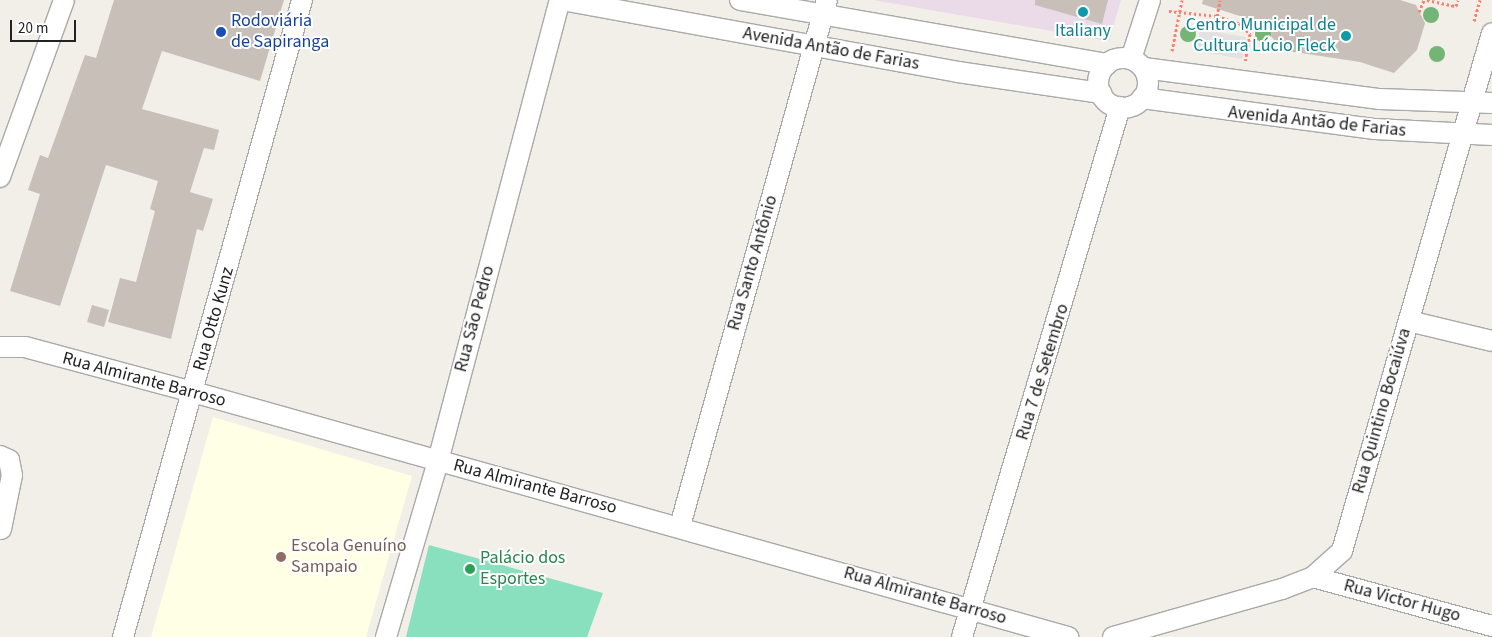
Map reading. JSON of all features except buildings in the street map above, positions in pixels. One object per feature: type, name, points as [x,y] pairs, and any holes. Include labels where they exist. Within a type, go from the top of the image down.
[{"type":"street","points":[[0,177],[64,0]]},
{"type":"street","name":"Rua Otto Kunz","points":[[123,637],[302,0]]},
{"type":"street","name":"Avenida Antão de Farias","points":[[561,0],[813,47],[1101,94]]},
{"type":"street","name":"Rua São Pedro","points":[[386,637],[438,461],[561,0]]},
{"type":"street","name":"Avenida Antão de Farias","points":[[740,0],[825,7],[1107,64]]},
{"type":"street","points":[[1137,64],[1107,64],[1099,78],[1101,94],[1120,107],[1142,98],[1148,84],[1137,64],[1150,0]]},
{"type":"street","name":"Rua Santo Antônio","points":[[680,526],[825,7]]},
{"type":"street","name":"Rua Quintino Bocaiúva","points":[[1113,637],[1313,577],[1342,551],[1492,33]]},
{"type":"street","name":"Avenida Antão de Farias","points":[[1137,64],[1278,88],[1470,105],[1492,103]]},
{"type":"street","name":"Avenida Antão de Farias","points":[[1142,98],[1218,111],[1462,135],[1492,134]]},
{"type":"street","name":"Rua 7 de Setembro","points":[[962,637],[1120,107]]},
{"type":"street","points":[[1409,320],[1492,341]]},
{"type":"street","name":"Rua Almirante Barroso","points":[[0,347],[25,347],[193,392],[438,461],[680,526],[1068,637]]},
{"type":"street","points":[[0,456],[9,460],[12,475],[1,529]]},
{"type":"street","name":"Rua Victor Hugo","points":[[1313,577],[1492,626]]},
{"type":"path","points":[[1168,69],[1182,0]]},
{"type":"path","points":[[1217,16],[1220,0]]},
{"type":"path","points":[[1419,12],[1426,0],[1456,6],[1458,0]]},
{"type":"path","points":[[1472,26],[1480,0]]},
{"type":"path","points":[[1180,13],[1217,16],[1240,23],[1250,34],[1244,61]]},
{"type":"path","points":[[1172,49],[1181,51]]},
{"type":"path","points":[[1236,60],[1253,63]]},
{"type":"shaded area","points":[[873,0],[1121,0],[1109,41]]},
{"type":"shaded area","points":[[1200,29],[1246,37],[1242,59],[1197,51]]},
{"type":"shaded area","name":"Escola Genuíno Sampaio","points":[[213,417],[412,476],[366,637],[151,637]]},
{"type":"green space","name":"Palácio dos Esportes","points":[[429,545],[603,593],[587,637],[406,637]]},
{"type":"place","name":"Italiany","points":[[1083,12]]},
{"type":"place","name":"Rodoviária de Sapiranga","points":[[221,32]]},
{"type":"place","name":"Centro Municipal de Cultura Lúcio Fleck","points":[[1346,36]]},
{"type":"place","name":"Escola Genuíno Sampaio","points":[[281,557]]},
{"type":"place","name":"Palácio dos Esportes","points":[[470,569]]}]
